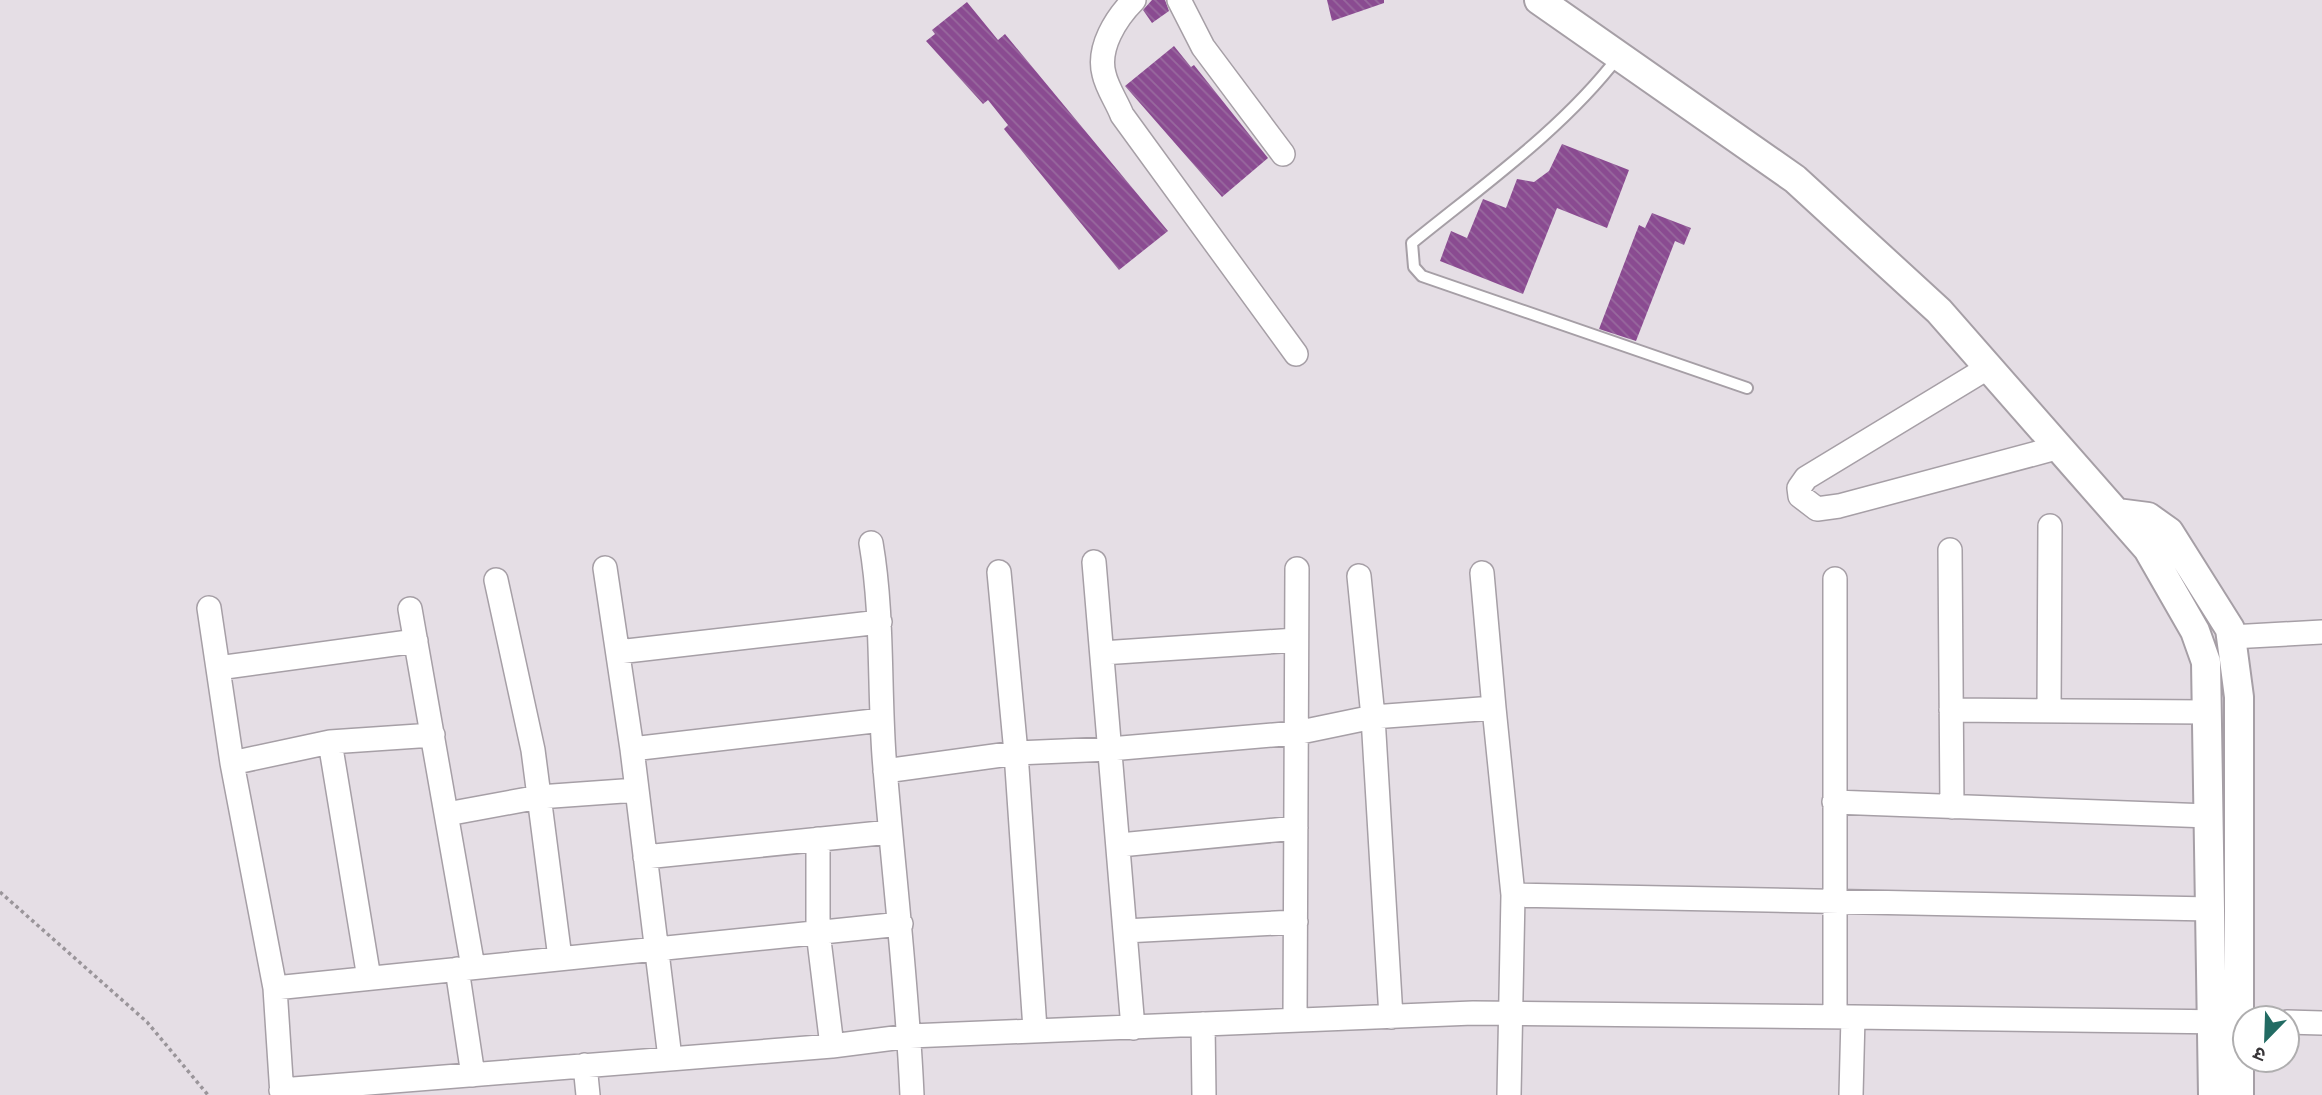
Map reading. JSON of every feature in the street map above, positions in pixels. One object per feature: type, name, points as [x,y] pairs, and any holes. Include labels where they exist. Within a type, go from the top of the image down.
[{"type":"street","points":[[1134,0],[1121,13],[1110,33],[1103,56],[1104,74],[1122,115],[1296,354]]},
{"type":"street","points":[[1179,0],[1203,47],[1283,154]]},
{"type":"street","points":[[1539,0],[1795,179],[1939,311],[2148,549],[2195,631],[2206,662],[2211,909],[2231,1012]]},
{"type":"street","points":[[1989,367],[1806,478],[1799,488],[1800,496],[1817,509],[1839,506],[2060,447]]},
{"type":"street","points":[[2118,513],[2148,517],[2169,532],[2230,629],[2239,697],[2233,1004]]},
{"type":"street","points":[[2049,710],[2050,527]]},
{"type":"street","points":[[871,543],[880,622],[882,720],[890,832],[901,924],[912,1095]]},
{"type":"street","points":[[1950,550],[1952,807]]},
{"type":"street","points":[[1094,562],[1120,845],[1133,1028]]},
{"type":"street","points":[[605,568],[632,749],[670,1058]]},
{"type":"street","points":[[1295,1020],[1297,569]]},
{"type":"street","points":[[999,572],[1016,753],[1035,1029]]},
{"type":"street","points":[[1482,573],[1513,895],[1509,1095]]},
{"type":"street","points":[[1359,576],[1373,718],[1391,1017]]},
{"type":"street","points":[[1835,579],[1833,900],[1851,1095]]},
{"type":"street","points":[[496,580],[533,750],[559,958]]},
{"type":"street","points":[[209,608],[232,763],[275,988],[281,1092],[832,1046],[909,1036],[1035,1029],[1511,1014],[2231,1022]]},
{"type":"street","points":[[410,609],[446,814],[465,968],[473,1075]]},
{"type":"street","points":[[618,652],[880,622]]},
{"type":"street","points":[[2231,637],[2322,632]]},
{"type":"street","points":[[1102,653],[1296,640]]},
{"type":"street","points":[[218,668],[416,641]]},
{"type":"street","points":[[886,771],[1016,753],[1110,749],[1296,733],[1373,718],[1494,708]]},
{"type":"street","points":[[1951,710],[2206,712]]},
{"type":"street","points":[[632,749],[882,720]]},
{"type":"street","points":[[232,763],[330,742],[433,735]]},
{"type":"street","points":[[330,742],[369,978]]},
{"type":"street","points":[[446,814],[539,797],[637,790]]},
{"type":"street","points":[[1833,803],[2209,816]]},
{"type":"street","points":[[1120,845],[1296,828]]},
{"type":"street","points":[[645,857],[890,832]]},
{"type":"street","points":[[818,839],[818,932],[832,1046]]},
{"type":"street","points":[[1513,895],[2211,909]]},
{"type":"street","points":[[1125,931],[1296,922]]},
{"type":"street","points":[[275,988],[901,924]]},
{"type":"street","points":[[2301,1022],[2322,1023]]},
{"type":"street","points":[[1203,1024],[1203,1095]]},
{"type":"street","points":[[2213,1095],[2231,1029]]},
{"type":"street","points":[[585,1065],[588,1095]]},
{"type":"street","points":[[2237,1074],[2239,1095]]},
{"type":"lane","points":[[1619,55],[1603,77],[1556,121],[1412,243],[1414,267],[1422,276],[1747,388]]},
{"type":"path","points":[[0,892],[148,1022],[208,1095]]},
{"type":"building","points":[[1152,0],[1165,0],[1169,11],[1152,23],[1143,10]]},
{"type":"building","points":[[1327,0],[1384,0],[1384,3],[1332,21]]},
{"type":"building","points":[[967,2],[998,40],[1005,34],[1168,231],[1119,270],[1004,129],[1008,125],[988,100],[983,104],[926,41],[935,34],[932,30]]},
{"type":"building","points":[[1174,46],[1191,67],[1194,65],[1268,158],[1222,197],[1125,86]]},
{"type":"building","points":[[1562,144],[1629,170],[1607,228],[1557,208],[1523,294],[1440,261],[1451,231],[1467,238],[1483,199],[1506,208],[1517,179],[1534,182],[1549,171]]},
{"type":"building","points":[[1652,213],[1691,228],[1684,245],[1675,241],[1636,341],[1599,329],[1639,225],[1645,228]]}]
